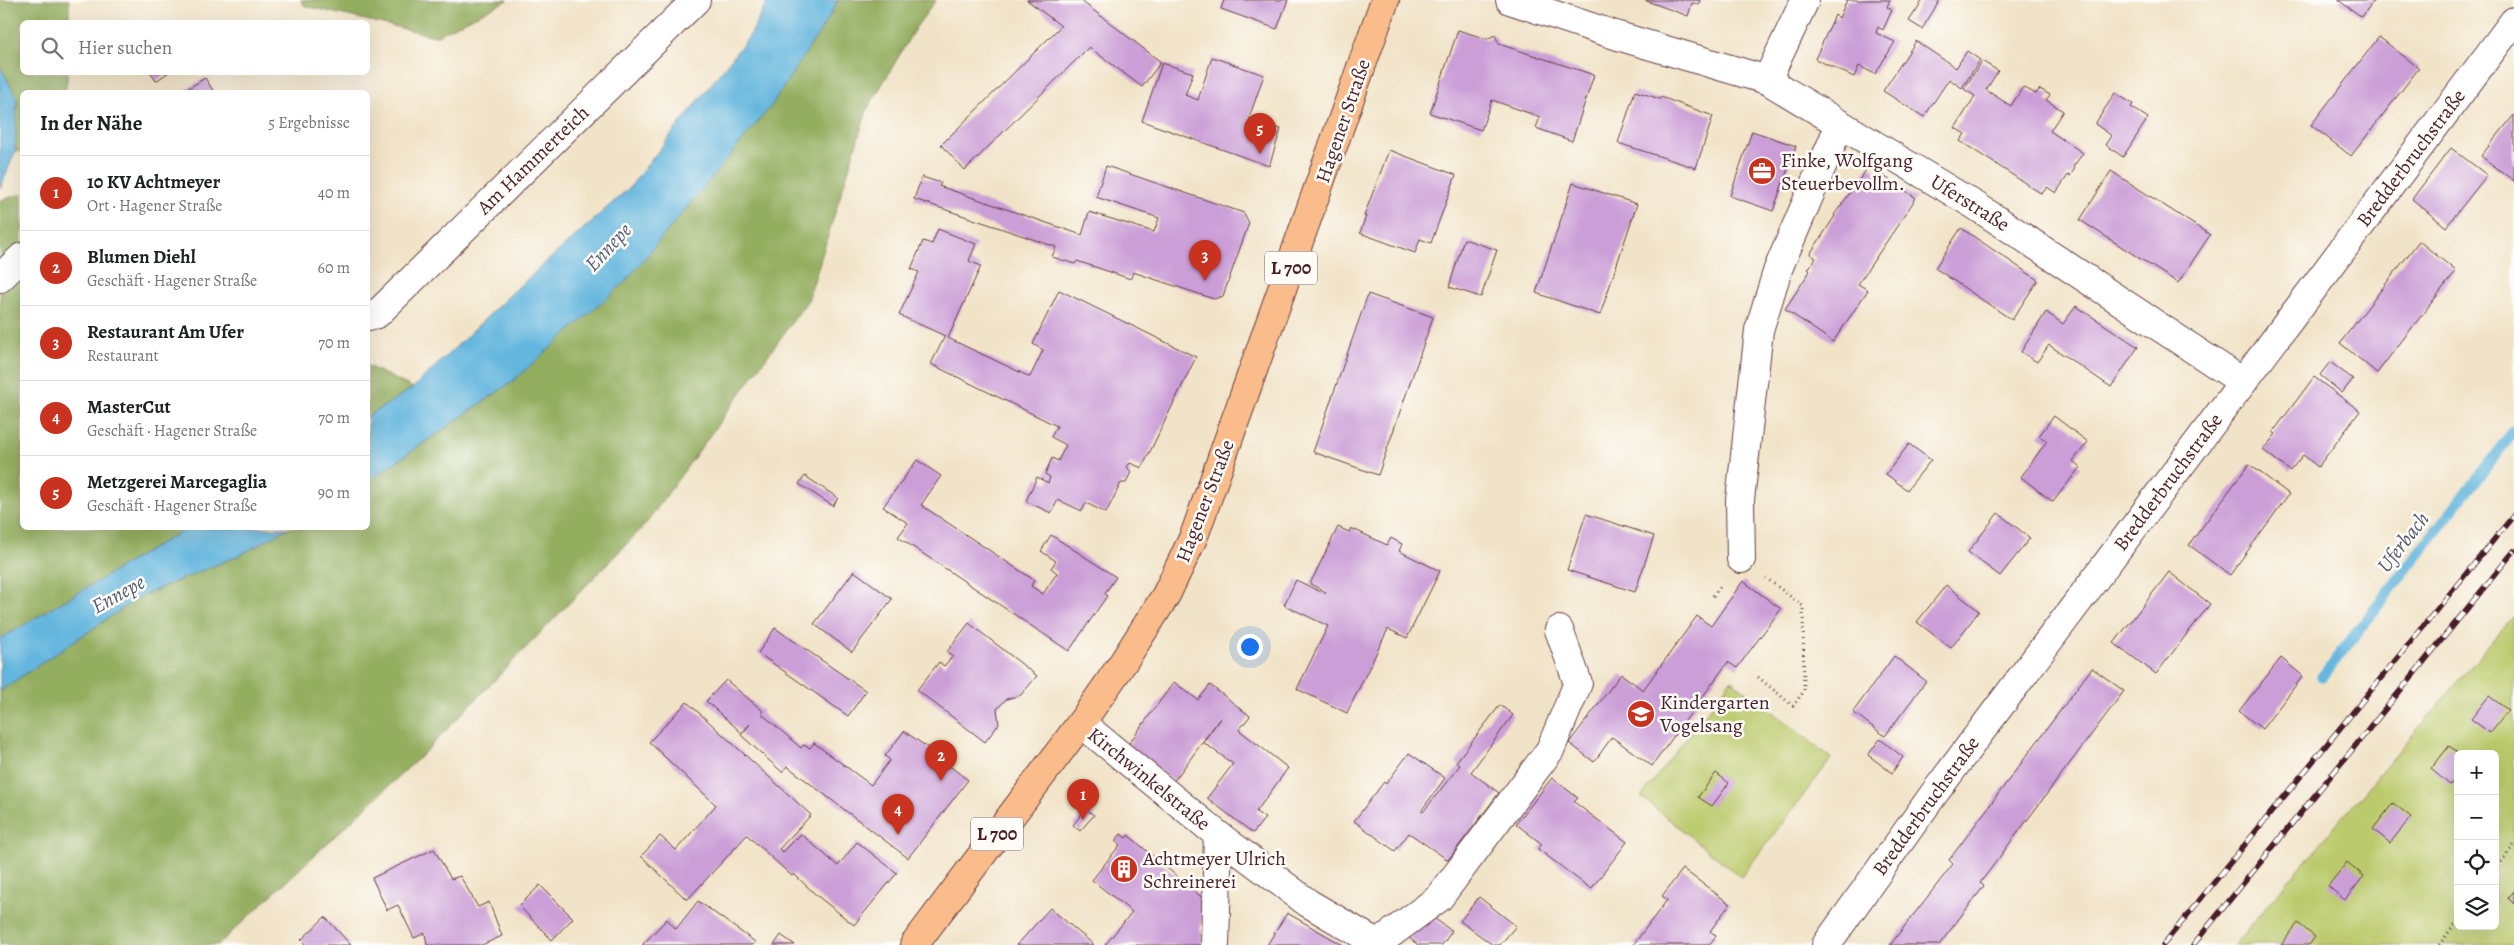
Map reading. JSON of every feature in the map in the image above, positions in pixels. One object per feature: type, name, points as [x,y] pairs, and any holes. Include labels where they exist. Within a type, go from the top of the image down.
[{"type":"main road","name":"Hagener Straße","points":[[914,945],[1081,723],[1122,664],[1166,595],[1194,536],[1385,0]]},
{"type":"street","name":"Am Hammerteich","points":[[370,316],[377,314],[696,0]]},
{"type":"street","name":"Uferstraße","points":[[1510,0],[1618,36],[1766,80],[1976,206],[2243,382]]},
{"type":"street","points":[[1766,80],[1805,0]]},
{"type":"street","name":"Bredderbruchstraße","points":[[1826,945],[1933,795],[2514,21]]},
{"type":"street","points":[[1741,559],[1740,500],[1759,330],[1778,269],[1840,124]]},
{"type":"street","points":[[0,278],[20,259]]},
{"type":"street","points":[[1379,944],[1439,898],[1550,750],[1578,683],[1559,630]]},
{"type":"street","name":"Kirchwinkelstraße","points":[[1081,723],[1218,834],[1308,903],[1379,944]]},
{"type":"street","name":"Kirchwinkelstraße","points":[[1215,945],[1218,834]]},
{"type":"path","points":[[1741,559],[1803,606],[1804,691],[1793,706],[1758,677]]},
{"type":"path","points":[[2499,865],[2514,845]]},
{"type":"path","points":[[2441,944],[2454,926]]},
{"type":"green space","points":[[0,0],[69,0],[69,20],[20,20],[20,75],[68,75],[65,90],[20,90],[20,151],[15,152],[17,98],[0,66]]},
{"type":"green space","points":[[301,0],[508,0],[435,36],[305,6]]},
{"type":"green space","points":[[838,0],[936,0],[916,27],[867,110],[808,300],[645,525],[422,755],[218,945],[0,945],[0,691],[141,596],[242,554],[284,530],[370,530],[370,480],[512,382],[829,17]]},
{"type":"green space","points":[[20,195],[20,530],[184,530],[0,639],[0,200]]},
{"type":"green space","points":[[370,367],[413,388],[370,415]]},
{"type":"green space","points":[[2514,616],[2514,945],[2234,945]]},
{"type":"green space","points":[[1731,680],[1832,758],[1741,877],[1641,797]]},
{"type":"water","name":"Ennepe","points":[[768,0],[838,0],[771,106],[625,282],[512,382],[370,480],[370,415],[413,388],[514,291],[629,188],[751,34]]},
{"type":"water","points":[[0,66],[17,98],[15,152],[0,189]]},
{"type":"water","name":"Ennepe","points":[[184,530],[284,530],[242,554],[141,596],[0,691],[0,639]]},
{"type":"building","points":[[1027,0],[1080,0],[1161,62],[1142,87],[1089,47],[965,170],[941,145],[1061,26]]},
{"type":"building","points":[[1224,0],[1288,0],[1277,29],[1221,9]]},
{"type":"building","points":[[1644,0],[1700,0],[1699,5],[1692,3],[1688,16]]},
{"type":"building","points":[[1847,0],[1890,0],[1887,7],[1892,10],[1883,30],[1878,27],[1876,33],[1895,42],[1875,74],[1859,66],[1854,77],[1815,59],[1835,15],[1839,18]]},
{"type":"building","points":[[1923,0],[1940,0],[1922,29],[1909,21]]},
{"type":"building","points":[[2338,0],[2374,0],[2362,17]]},
{"type":"building","points":[[1458,30],[1487,39],[1495,35],[1499,44],[1594,75],[1572,141],[1536,128],[1540,117],[1492,100],[1481,130],[1430,113]]},
{"type":"building","points":[[2379,37],[2419,68],[2351,156],[2311,125]]},
{"type":"building","points":[[1916,41],[1956,68],[1967,51],[1980,60],[1962,88],[1949,79],[1924,117],[1883,91]]},
{"type":"building","points":[[1212,57],[1264,75],[1249,118],[1281,129],[1269,166],[1142,121],[1162,63],[1193,73],[1185,95],[1198,100]]},
{"type":"building","points":[[1982,61],[1998,71],[1986,90],[2011,106],[2023,87],[2036,94],[2040,89],[2050,95],[2046,100],[2063,111],[2050,131],[2083,153],[2073,167],[2075,168],[2070,176],[2068,175],[2056,193],[2047,187],[2042,194],[1960,141],[1965,134],[1955,128],[1975,96],[1964,89]]},
{"type":"building","points":[[152,75],[165,75],[156,81]]},
{"type":"building","points":[[205,78],[213,90],[185,90]]},
{"type":"building","points":[[1635,91],[1660,99],[1661,97],[1713,116],[1696,168],[1618,143]]},
{"type":"building","points":[[2115,93],[2133,104],[2131,107],[2148,118],[2123,157],[2106,145],[2112,136],[2095,124]]},
{"type":"building","points":[[2514,115],[2514,181],[2481,156]]},
{"type":"building","name":"Finke, Wolfgang Steuerbevollm.","points":[[1752,131],[1796,146],[1773,211],[1730,196]]},
{"type":"building","points":[[2451,148],[2487,175],[2446,227],[2412,199]]},
{"type":"building","points":[[1389,150],[1456,175],[1431,243],[1420,239],[1415,253],[1360,233],[1366,216],[1364,216]]},
{"type":"building","points":[[1106,166],[1244,213],[1249,223],[1223,296],[1214,299],[1133,272],[1131,279],[1077,261],[1075,264],[1052,257],[1056,247],[914,199],[922,177],[941,183],[939,186],[1082,235],[1089,212],[1154,232],[1159,218],[1096,197]]},
{"type":"building","points":[[1869,166],[1916,198],[1858,284],[1868,290],[1833,342],[1785,309],[1810,271],[1808,269],[1816,258],[1810,254],[1834,215]]},
{"type":"building","points":[[2111,171],[2210,235],[2178,283],[2080,220]]},
{"type":"building","points":[[1573,183],[1637,204],[1600,315],[1536,293]]},
{"type":"building","points":[[1961,228],[2038,280],[2012,320],[1935,268]]},
{"type":"building","points":[[938,229],[976,244],[969,261],[981,266],[948,338],[1030,377],[1043,350],[1033,344],[1059,290],[1196,357],[1142,468],[1130,463],[1127,467],[1131,472],[1126,483],[1121,483],[1106,513],[1086,503],[1082,511],[1058,500],[1051,513],[1026,501],[1037,477],[1048,483],[1050,477],[1045,474],[1052,458],[1058,461],[1066,445],[1051,437],[1057,426],[931,364],[945,336],[899,315],[919,272],[911,269],[923,241],[932,244]]},
{"type":"building","points":[[1464,239],[1497,250],[1481,297],[1449,287]]},
{"type":"building","points":[[2419,241],[2456,271],[2377,373],[2340,343]]},
{"type":"building","points":[[1368,294],[1433,317],[1378,475],[1313,452]]},
{"type":"building","points":[[2076,306],[2138,347],[2111,387],[2049,345],[2037,362],[2021,352],[2046,312],[2063,324]]},
{"type":"building","points":[[2330,362],[2353,379],[2342,393],[2320,375]]},
{"type":"building","points":[[2314,377],[2360,411],[2318,467],[2303,455],[2290,471],[2263,450],[2276,434],[2273,432]]},
{"type":"building","points":[[2054,416],[2088,442],[2073,461],[2080,467],[2053,502],[2021,477],[2047,441],[2039,436]]},
{"type":"building","points":[[1909,444],[1931,460],[1907,490],[1886,474]]},
{"type":"building","points":[[917,460],[941,476],[921,505],[1034,580],[1031,586],[1043,594],[1057,573],[1051,568],[1056,561],[1041,551],[1051,535],[1116,577],[1105,593],[1107,596],[1069,651],[898,537],[908,523],[883,507]]},
{"type":"building","points":[[2249,464],[2289,494],[2230,575],[2189,545]]},
{"type":"building","points":[[805,476],[838,498],[833,506],[799,484]]},
{"type":"building","points":[[1998,513],[2030,538],[2000,576],[1968,552]]},
{"type":"building","points":[[1586,514],[1654,536],[1635,592],[1567,570]]},
{"type":"building","points":[[1338,527],[1349,532],[1351,528],[1387,545],[1391,538],[1402,544],[1399,551],[1440,571],[1407,638],[1388,629],[1347,713],[1297,689],[1328,626],[1284,605],[1296,580],[1325,594],[1326,592],[1310,584]]},
{"type":"building","points":[[854,571],[892,599],[852,652],[814,624]]},
{"type":"building","points":[[2169,572],[2210,604],[2156,674],[2114,643]]},
{"type":"building","name":"Kindergarten Vogelsang","points":[[1743,581],[1781,609],[1737,668],[1728,662],[1652,766],[1612,737],[1594,762],[1569,743],[1621,674],[1643,690],[1697,616],[1711,626]]},
{"type":"building","points":[[1946,585],[1979,611],[1951,648],[1917,622]]},
{"type":"building","points":[[969,623],[1037,676],[1021,695],[1006,699],[997,709],[999,724],[985,742],[917,690],[939,662],[944,666],[953,656],[947,652]]},
{"type":"building","points":[[775,628],[866,691],[848,716],[758,653]]},
{"type":"building","points":[[1894,656],[1926,681],[1885,736],[1853,712]]},
{"type":"building","points":[[2281,658],[2303,676],[2262,729],[2239,711]]},
{"type":"building","points":[[2092,668],[2124,691],[1980,883],[1984,886],[1939,945],[1890,945],[1953,864],[1949,860]]},
{"type":"building","points":[[726,680],[763,711],[761,713],[801,748],[803,745],[810,748],[814,743],[871,785],[890,760],[885,756],[904,731],[944,759],[943,761],[968,780],[908,858],[787,766],[782,772],[741,735],[750,724],[742,733],[706,701]]},
{"type":"building","points":[[1174,682],[1198,700],[1210,685],[1250,716],[1239,730],[1288,768],[1256,812],[1265,818],[1253,833],[1207,798],[1233,764],[1203,742],[1221,717],[1174,781],[1127,746]]},
{"type":"building","points":[[2489,696],[2508,710],[2490,733],[2471,719]]},
{"type":"building","points":[[687,702],[811,815],[779,849],[783,852],[801,834],[838,866],[857,842],[897,873],[854,925],[815,894],[794,874],[792,876],[747,835],[687,900],[641,856],[660,836],[676,850],[716,805],[649,742]]},
{"type":"building","points":[[1500,705],[1513,715],[1471,772],[1499,793],[1448,860],[1409,833],[1395,851],[1354,821],[1384,782],[1386,784],[1409,753],[1445,778],[1421,811],[1423,812],[1460,765],[1456,762]]},
{"type":"building","points":[[1880,739],[1903,757],[1892,773],[1868,755]]},
{"type":"building","points":[[2449,746],[2454,750],[2454,780],[2450,785],[2431,769]]},
{"type":"building","points":[[1716,773],[1729,783],[1712,806],[1698,797]]},
{"type":"building","points":[[1552,778],[1578,798],[1574,802],[1627,842],[1591,889],[1538,849],[1542,844],[1516,824]]},
{"type":"building","points":[[2393,803],[2411,817],[2390,843],[2373,829]]},
{"type":"building","points":[[1086,809],[1094,815],[1080,831],[1073,825]]},
{"type":"building","points":[[1121,834],[1126,838],[1128,835],[1205,900],[1200,931],[1203,933],[1201,945],[1105,945],[1132,912],[1092,880],[1120,845],[1115,841]]},
{"type":"building","points":[[434,849],[451,879],[460,876],[478,907],[489,902],[502,936],[482,945],[427,945],[425,933],[414,938],[398,905],[387,910],[372,878]]},
{"type":"building","points":[[2347,862],[2364,876],[2345,900],[2328,886]]},
{"type":"building","points":[[1683,869],[1730,904],[1710,931],[1716,936],[1709,945],[1633,945],[1667,900],[1662,896]]},
{"type":"building","points":[[540,885],[573,918],[552,940],[519,906]]},
{"type":"building","points":[[2514,891],[2514,904],[2508,898]]},
{"type":"building","points":[[1479,897],[1516,926],[1500,945],[1493,945],[1460,921]]},
{"type":"building","points":[[698,901],[755,942],[753,945],[642,945],[667,919],[676,929]]},
{"type":"building","points":[[1050,908],[1094,945],[1017,945]]},
{"type":"building","points":[[1287,913],[1343,945],[1267,945]]},
{"type":"building","points":[[1428,914],[1452,931],[1442,945],[1418,945],[1409,938]]},
{"type":"building","points":[[325,917],[351,945],[306,945],[301,940]]},
{"type":"building","points":[[2298,923],[2315,937],[2309,945],[2281,945]]},
{"type":"building","points":[[781,935],[795,945],[774,945]]},
{"type":"waterway","name":"Uferbach","points":[[2322,677],[2514,431]]},
{"type":"railway","points":[[2163,945],[2514,515]]},
{"type":"railway","points":[[2193,945],[2514,551]]},
{"type":"place","name":"Metzgerei Marcegaglia","points":[[1260,154]]},
{"type":"place","name":"Finke, Wolfgang Steuerbevollm.","points":[[1762,171]]},
{"type":"place","name":"Restaurant Am Ufer","points":[[1205,281]]},
{"type":"place","name":"Kindergarten Vogelsang","points":[[1641,714]]},
{"type":"place","name":"Blumen Diehl","points":[[941,781]]},
{"type":"place","name":"10 KV Achtmeyer","points":[[1083,820]]},
{"type":"place","name":"MasterCut","points":[[898,835]]},
{"type":"place","name":"Achtmeyer Ulrich Schreinerei","points":[[1124,869]]}]
